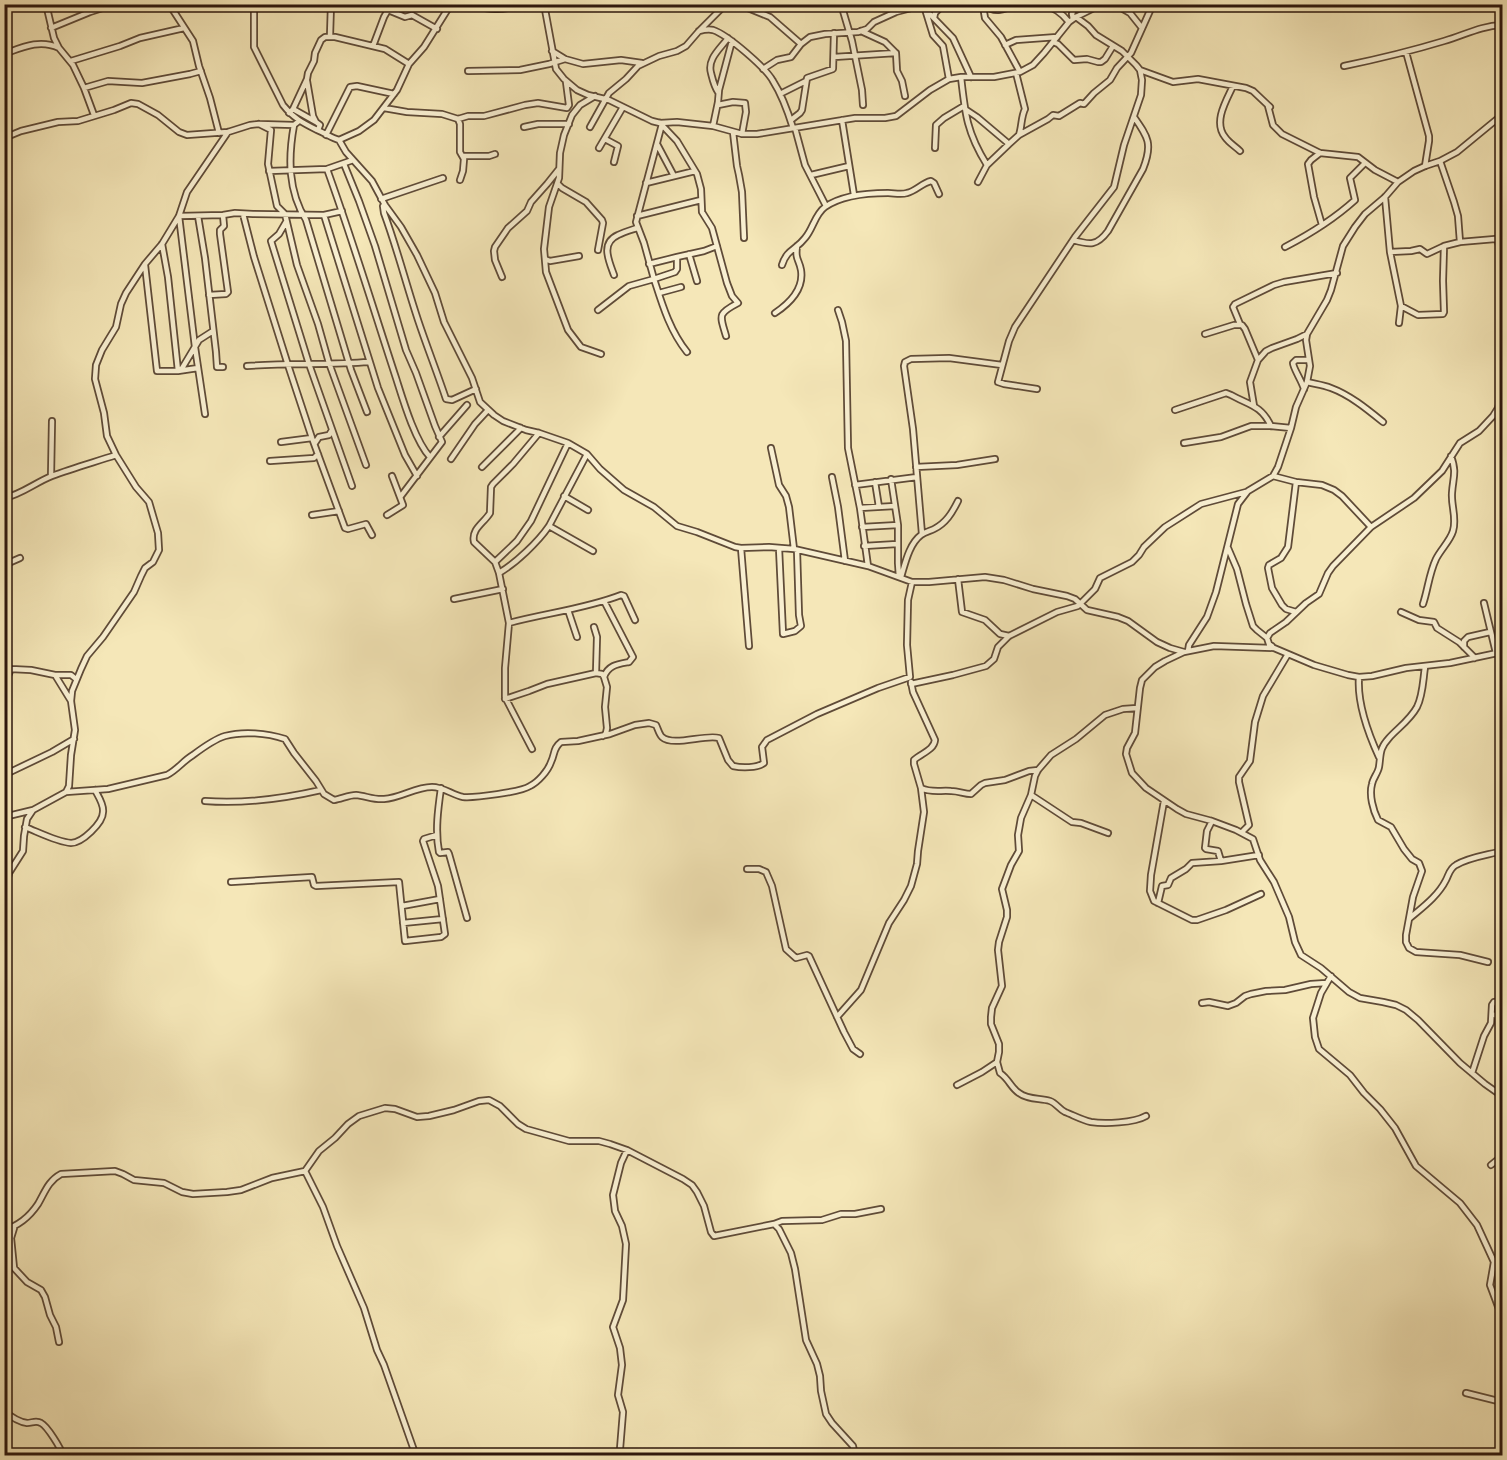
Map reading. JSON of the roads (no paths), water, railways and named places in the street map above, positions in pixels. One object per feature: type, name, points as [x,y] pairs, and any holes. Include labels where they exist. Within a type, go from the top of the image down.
[{"type":"street","points":[[14,4],[16,8],[25,4]]},
{"type":"street","points":[[46,4],[51,28],[59,48],[71,61],[94,115]]},
{"type":"street","points":[[51,28],[116,4]]},
{"type":"street","points":[[169,4],[193,41],[219,133]]},
{"type":"street","points":[[254,4],[254,46],[278,96],[291,111],[297,123],[290,170],[292,183],[367,412]]},
{"type":"street","points":[[330,36],[331,4]]},
{"type":"street","points":[[465,4],[495,9],[530,4]]},
{"type":"street","points":[[544,4],[556,69],[566,82],[580,91],[606,98],[645,118],[661,123],[677,122],[713,126],[742,134],[757,134],[842,120],[896,116],[930,90],[950,79],[994,77],[1018,73],[1033,65],[1072,19],[1102,4]]},
{"type":"street","points":[[590,127],[609,93],[642,63],[686,46],[726,4]]},
{"type":"street","points":[[738,4],[770,17],[801,44]]},
{"type":"street","points":[[841,4],[850,33],[863,105]]},
{"type":"street","points":[[934,18],[935,12],[944,4]]},
{"type":"street","points":[[986,5],[990,10],[996,10],[1016,4]]},
{"type":"street","points":[[1026,4],[1053,8],[1088,26],[1096,35],[1128,57],[1140,70],[1173,82],[1198,79],[1253,91],[1270,107],[1274,125],[1279,132],[1320,153],[1355,156],[1398,182]]},
{"type":"street","points":[[1058,4],[1062,14]]},
{"type":"street","points":[[1072,19],[1074,7],[1082,4]]},
{"type":"street","points":[[1120,4],[1142,28]]},
{"type":"street","points":[[978,182],[987,165],[1019,135],[1053,115],[1059,116],[1080,103],[1084,104],[1110,80],[1135,47],[1153,4]]},
{"type":"street","points":[[339,140],[355,134],[370,123],[384,108],[409,64],[424,47],[452,5]]},
{"type":"street","points":[[986,5],[985,18],[1005,45],[1018,73],[1025,109],[1019,135]]},
{"type":"street","points":[[762,69],[777,60],[791,57],[810,37],[861,31],[896,12],[925,6]]},
{"type":"street","points":[[925,6],[957,45],[971,77]]},
{"type":"street","points":[[925,6],[933,35],[943,46],[950,79]]},
{"type":"street","points":[[373,46],[388,10],[405,17],[412,15],[437,29]]},
{"type":"street","points":[[1344,66],[1406,52],[1479,28],[1503,25]]},
{"type":"street","points":[[71,61],[140,38],[184,28]]},
{"type":"street","points":[[699,31],[713,30],[730,40],[772,79],[791,120],[802,156],[826,206]]},
{"type":"street","points":[[861,31],[885,42],[896,52],[897,71],[905,96]]},
{"type":"street","points":[[780,94],[806,81],[808,77],[833,69],[834,33]]},
{"type":"street","points":[[291,111],[307,79],[315,52],[325,37],[330,36],[373,46],[409,64]]},
{"type":"street","points":[[1005,45],[1016,40],[1057,37]]},
{"type":"street","points":[[718,92],[713,86],[709,66],[715,54],[730,40]]},
{"type":"street","points":[[713,126],[730,40]]},
{"type":"street","points":[[1053,42],[1074,60],[1087,59],[1098,62],[1103,61],[1113,46]]},
{"type":"street","points":[[4,54],[38,43],[50,44],[59,48]]},
{"type":"street","points":[[552,51],[565,59],[583,64],[621,60],[642,63]]},
{"type":"street","points":[[834,57],[896,52]]},
{"type":"street","points":[[1406,52],[1429,136],[1425,166]]},
{"type":"street","points":[[468,71],[507,71],[565,59]]},
{"type":"street","points":[[1037,389],[998,382],[1011,333],[1073,240],[1114,187],[1120,159],[1141,95],[1140,70]]},
{"type":"street","points":[[84,88],[112,81],[142,83],[201,71]]},
{"type":"street","points":[[961,77],[966,121],[973,141],[987,165]]},
{"type":"street","points":[[307,79],[312,111],[320,126],[318,130]]},
{"type":"street","points":[[791,120],[802,110],[806,81]]},
{"type":"street","points":[[384,108],[442,114],[458,119],[493,114],[534,103],[568,107],[566,82]]},
{"type":"street","points":[[1233,86],[1223,109],[1221,127],[1225,137],[1240,151]]},
{"type":"street","points":[[326,135],[350,87],[394,94]]},
{"type":"street","points":[[595,96],[580,105],[572,115],[562,144],[558,184],[548,215],[544,249],[546,272],[568,330],[581,347],[601,354]]},
{"type":"street","points":[[718,105],[733,102],[745,103],[742,134]]},
{"type":"street","points":[[4,138],[18,131],[58,122],[78,121],[135,103],[158,115],[181,133],[193,135],[228,132],[250,124],[297,123],[318,130],[339,140],[346,152],[372,181],[383,202],[401,226],[422,265],[444,322],[472,378],[480,402],[503,421],[568,443],[586,454],[624,490],[658,510],[676,526],[741,548],[796,550],[868,566],[912,582],[985,577],[1004,580],[1067,596],[1087,610],[1128,621],[1156,642],[1186,651]]},
{"type":"street","points":[[599,148],[623,107]]},
{"type":"street","points":[[965,108],[1009,144]]},
{"type":"street","points":[[935,148],[936,125],[944,118],[965,108]]},
{"type":"street","points":[[291,111],[316,122]]},
{"type":"street","points":[[911,684],[986,666],[994,658],[998,647],[1009,636],[1045,617],[1076,608],[1095,589],[1100,578],[1132,561],[1165,527],[1201,504],[1248,491],[1273,476],[1278,468],[1296,407],[1307,382],[1309,360],[1307,334],[1327,300],[1337,273],[1343,246],[1355,227],[1398,182],[1425,166],[1457,152],[1503,115]]},
{"type":"street","points":[[1073,240],[1089,244],[1102,240],[1143,169],[1149,141],[1134,117]]},
{"type":"street","points":[[458,119],[460,152],[464,156],[460,180]]},
{"type":"street","points":[[842,120],[854,195]]},
{"type":"street","points":[[661,123],[636,222],[659,293],[674,331],[687,352]]},
{"type":"street","points":[[661,123],[677,141],[695,171],[701,186],[702,212],[712,228],[727,283],[732,296],[738,303],[722,312],[726,336]]},
{"type":"street","points":[[259,124],[271,130],[268,164],[277,206],[285,214],[297,265],[366,465]]},
{"type":"street","points":[[524,127],[538,124],[569,124]]},
{"type":"street","points":[[66,792],[70,777],[75,730],[71,701],[76,679],[87,656],[103,638],[159,550],[158,533],[149,502],[136,488],[107,436],[95,372],[102,350],[116,327],[121,303],[126,293],[145,264],[162,244],[179,216],[187,192],[228,132]]},
{"type":"street","points":[[733,132],[736,166],[740,175],[742,192],[744,238]]},
{"type":"street","points":[[605,139],[618,146],[614,162]]},
{"type":"street","points":[[657,144],[674,176]]},
{"type":"street","points":[[1320,153],[1308,164],[1322,225]]},
{"type":"street","points":[[464,156],[495,154]]},
{"type":"street","points":[[269,171],[327,169],[354,160]]},
{"type":"street","points":[[1440,161],[1458,216],[1460,242]]},
{"type":"street","points":[[1285,247],[1304,238],[1354,200],[1350,178],[1365,163]]},
{"type":"street","points":[[344,164],[375,246],[406,350],[442,441],[401,496]]},
{"type":"street","points":[[811,175],[849,166]]},
{"type":"street","points":[[327,169],[402,395],[425,452],[430,457]]},
{"type":"street","points":[[502,277],[495,261],[495,248],[508,228],[527,211],[531,202],[560,169]]},
{"type":"street","points":[[646,183],[695,171]]},
{"type":"street","points":[[383,202],[443,178]]},
{"type":"street","points":[[782,265],[788,252],[808,234],[816,218],[826,206],[854,195],[906,193],[931,181],[939,194]]},
{"type":"street","points":[[558,184],[586,202],[602,220],[598,250]]},
{"type":"street","points":[[1385,197],[1390,252],[1401,306],[1399,323]]},
{"type":"street","points":[[637,216],[701,200]]},
{"type":"street","points":[[383,202],[384,213],[446,399],[452,400],[476,389]]},
{"type":"street","points":[[179,216],[235,213],[324,215],[342,211]]},
{"type":"street","points":[[243,214],[288,365],[346,529],[366,524],[372,535]]},
{"type":"street","points":[[209,295],[228,292],[220,234],[224,226],[223,215]]},
{"type":"street","points":[[324,215],[369,362],[394,430],[417,476]]},
{"type":"street","points":[[179,216],[205,414]]},
{"type":"street","points":[[198,216],[217,367],[223,368]]},
{"type":"street","points":[[286,222],[271,242],[309,364],[352,486]]},
{"type":"street","points":[[614,275],[606,255],[606,248],[617,235],[637,228]]},
{"type":"street","points":[[1390,252],[1411,252],[1420,249],[1427,254],[1460,242],[1497,240],[1503,260]]},
{"type":"street","points":[[162,244],[179,371]]},
{"type":"street","points":[[649,264],[717,246]]},
{"type":"street","points":[[775,313],[795,296],[799,286],[801,271],[796,257],[797,246]]},
{"type":"street","points":[[1401,306],[1418,315],[1443,314],[1444,246]]},
{"type":"street","points":[[689,254],[697,281]]},
{"type":"street","points":[[545,259],[550,261],[579,256]]},
{"type":"street","points":[[598,310],[629,286],[675,272],[677,257]]},
{"type":"street","points":[[145,264],[157,371],[198,368]]},
{"type":"street","points":[[1258,360],[1244,326],[1240,324],[1233,307],[1274,285],[1337,273]]},
{"type":"street","points":[[659,293],[681,286]]},
{"type":"street","points":[[838,310],[846,341],[848,448],[860,508],[868,566]]},
{"type":"street","points":[[1205,334],[1240,324]]},
{"type":"street","points":[[179,371],[201,338],[213,331]]},
{"type":"street","points":[[1254,406],[1250,382],[1258,360],[1266,351],[1307,334]]},
{"type":"street","points":[[922,534],[905,362],[910,358],[941,358],[1002,365]]},
{"type":"street","points":[[177,362],[187,359]]},
{"type":"street","points":[[1304,388],[1300,376],[1293,368],[1293,363],[1296,360],[1309,360]]},
{"type":"street","points":[[248,366],[369,362]]},
{"type":"street","points":[[1307,382],[1345,395],[1383,422]]},
{"type":"street","points":[[1267,638],[1270,633],[1318,594],[1328,573],[1371,527],[1414,498],[1432,482],[1460,443],[1479,431],[1493,416],[1498,408],[1503,383]]},
{"type":"street","points":[[1175,410],[1226,393],[1254,406],[1266,416],[1271,426]]},
{"type":"street","points":[[439,436],[467,405]]},
{"type":"street","points":[[451,459],[475,424],[488,410]]},
{"type":"street","points":[[51,476],[52,421]]},
{"type":"street","points":[[1184,443],[1221,437],[1251,426],[1291,428]]},
{"type":"street","points":[[482,467],[521,428]]},
{"type":"street","points":[[281,442],[313,441],[330,435],[332,430]]},
{"type":"street","points":[[532,749],[505,699],[509,623],[500,573],[495,562],[474,542],[473,534],[490,513],[493,484],[539,433]]},
{"type":"street","points":[[495,562],[517,541],[531,520],[568,443]]},
{"type":"street","points":[[771,448],[779,485],[786,496],[789,507],[796,550],[801,626],[795,631],[783,634],[779,548]]},
{"type":"street","points":[[270,461],[314,458],[318,454]]},
{"type":"street","points":[[500,573],[517,561],[542,536],[586,454]]},
{"type":"street","points":[[4,498],[17,495],[51,476],[116,455]]},
{"type":"street","points":[[1423,604],[1434,565],[1454,530],[1455,515],[1452,493],[1455,471],[1451,456]]},
{"type":"street","points":[[916,467],[957,465],[995,459]]},
{"type":"street","points":[[387,515],[404,505],[392,476]]},
{"type":"street","points":[[1273,476],[1322,485],[1338,493],[1371,527]]},
{"type":"street","points":[[832,477],[845,561]]},
{"type":"street","points":[[855,485],[917,477]]},
{"type":"street","points":[[891,480],[898,525],[900,577]]},
{"type":"street","points":[[875,482],[879,507]]},
{"type":"street","points":[[1296,482],[1287,550],[1268,568],[1272,588],[1282,605],[1296,612]]},
{"type":"street","points":[[1186,651],[1212,606],[1236,510],[1248,491]]},
{"type":"street","points":[[564,496],[588,510]]},
{"type":"street","points":[[900,577],[910,551],[922,534],[946,521],[958,501]]},
{"type":"street","points":[[860,508],[895,506]]},
{"type":"street","points":[[312,515],[339,511]]},
{"type":"street","points":[[862,527],[898,525]]},
{"type":"street","points":[[549,526],[593,551]]},
{"type":"street","points":[[864,546],[897,544]]},
{"type":"street","points":[[741,548],[749,646]]},
{"type":"street","points":[[1228,548],[1237,569],[1253,626],[1267,638],[1269,644],[1314,665],[1359,677],[1499,653],[1484,603]]},
{"type":"street","points":[[4,565],[20,558]]},
{"type":"street","points":[[958,579],[962,612],[986,620],[1003,635],[1009,636]]},
{"type":"street","points":[[837,1017],[861,990],[889,923],[909,893],[917,864],[924,812],[914,760],[931,749],[935,740],[911,684],[907,645],[908,600],[912,582]]},
{"type":"street","points":[[454,600],[503,589]]},
{"type":"street","points":[[509,623],[623,595],[635,620]]},
{"type":"street","points":[[603,736],[607,729],[605,707],[607,687],[604,677],[606,671],[612,666],[629,662],[633,657],[604,601]]},
{"type":"street","points":[[568,610],[577,637]]},
{"type":"street","points":[[1401,612],[1419,620],[1434,622],[1437,628],[1464,647],[1475,658]]},
{"type":"street","points":[[594,627],[597,637],[596,673]]},
{"type":"street","points":[[1464,647],[1464,641],[1468,638],[1491,632]]},
{"type":"street","points":[[1274,648],[1214,646],[1186,651],[1155,667],[1142,680],[1135,734],[1127,748],[1126,754],[1132,773],[1164,801],[1186,814],[1212,821],[1253,839],[1258,855],[1274,882],[1289,917],[1294,942],[1299,952],[1349,992],[1360,998],[1383,1002],[1406,1010],[1460,1063],[1503,1096]]},
{"type":"street","points":[[1243,833],[1249,825],[1239,777],[1250,761],[1255,722],[1263,696],[1288,654]]},
{"type":"street","points":[[4,665],[11,669],[70,675],[76,679]]},
{"type":"street","points":[[1425,667],[1416,709],[1389,738],[1379,757],[1378,769],[1371,790],[1376,815],[1380,822],[1391,827],[1404,849],[1419,863],[1422,871],[1413,897],[1409,919],[1406,942],[1409,948],[1416,952],[1460,955],[1488,962]]},
{"type":"street","points":[[4,685],[11,669]]},
{"type":"street","points":[[505,699],[547,684],[596,673],[604,677]]},
{"type":"street","points":[[55,675],[71,701]]},
{"type":"street","points":[[4,817],[33,810],[66,792],[124,786],[167,776],[192,755],[227,736],[260,734],[285,739],[321,790],[327,797],[334,800],[356,795],[383,799],[422,788],[441,788],[459,796],[480,797],[525,788],[535,783],[550,765],[557,745],[564,741],[578,741],[603,736],[632,726],[653,724],[658,727],[661,736],[669,740],[719,738],[733,766],[764,765],[762,747],[767,740],[817,714],[910,677]]},
{"type":"street","points":[[1359,677],[1358,689],[1362,706],[1379,757]]},
{"type":"street","points":[[5,704],[6,774],[74,739]]},
{"type":"street","points":[[1137,708],[1123,709],[1105,715],[1077,738],[1051,755],[1035,776],[1031,795],[1021,818],[1018,835],[1019,851],[1002,889],[1007,910],[999,942],[1002,986],[992,1008],[991,1024],[999,1044],[1000,1073],[1009,1080],[1018,1093],[1032,1099],[1054,1102],[1061,1110],[1089,1122],[1128,1121],[1142,1119],[1146,1116]]},
{"type":"street","points":[[921,788],[927,791],[971,794],[981,784],[1005,780],[1038,770]]},
{"type":"street","points":[[441,788],[438,809],[439,852],[450,854],[467,918]]},
{"type":"street","points":[[25,828],[71,843],[83,839],[104,814],[95,790]]},
{"type":"street","points":[[204,801],[269,800],[321,790]]},
{"type":"street","points":[[1031,795],[1072,822],[1108,833]]},
{"type":"street","points":[[1164,801],[1150,886],[1151,897],[1154,901],[1192,920],[1197,920],[1261,894]]},
{"type":"street","points":[[4,894],[9,873],[23,851],[27,819],[33,810]]},
{"type":"street","points":[[1212,821],[1207,831],[1204,848],[1218,851],[1221,861]]},
{"type":"street","points":[[231,882],[310,877],[313,878],[316,886],[399,882],[404,940],[406,942],[444,936],[436,879],[423,841],[424,838],[438,835]]},
{"type":"street","points":[[1409,919],[1439,892],[1455,865],[1503,851]]},
{"type":"street","points":[[1158,903],[1162,886],[1168,885],[1175,874],[1192,863],[1258,855]]},
{"type":"street","points":[[747,869],[759,869],[766,872],[772,886],[786,949],[796,958],[807,955],[809,957],[853,1049],[860,1054]]},
{"type":"street","points":[[402,906],[440,899]]},
{"type":"street","points":[[403,923],[443,919]]},
{"type":"street","points":[[1331,976],[1326,983],[1313,1018],[1315,1037],[1320,1049],[1350,1075],[1380,1109],[1395,1128],[1416,1166],[1460,1203],[1477,1225],[1494,1262],[1495,1267],[1490,1285],[1499,1309],[1503,1330]]},
{"type":"street","points":[[1202,1003],[1228,1006],[1251,994],[1326,983]]},
{"type":"street","points":[[1472,1073],[1484,1036],[1491,1023],[1492,1004],[1503,1001]]},
{"type":"street","points":[[1492,1014],[1503,1018]]},
{"type":"street","points":[[957,1085],[998,1062]]},
{"type":"street","points":[[4,1230],[14,1228],[29,1215],[48,1185],[61,1174],[115,1171],[134,1179],[164,1183],[182,1192],[194,1194],[241,1190],[272,1178],[305,1171],[319,1150],[359,1116],[385,1108],[417,1117],[429,1116],[489,1100],[500,1106],[526,1129],[570,1142],[598,1141],[627,1150],[692,1185],[704,1206],[714,1236],[782,1221],[822,1220],[841,1214],[881,1209]]},
{"type":"street","points":[[621,1455],[623,1412],[618,1389],[622,1365],[620,1348],[613,1327],[623,1300],[626,1244],[622,1226],[615,1211],[613,1195],[621,1163],[627,1150]]},
{"type":"street","points":[[1491,1165],[1503,1156]]},
{"type":"street","points":[[305,1171],[323,1208],[364,1308],[416,1455]]},
{"type":"street","points":[[774,1224],[791,1253],[806,1340],[817,1364],[826,1414],[853,1446],[855,1455]]},
{"type":"street","points":[[14,1228],[11,1238],[14,1268],[27,1282],[41,1290],[56,1327],[59,1342]]},
{"type":"street","points":[[1466,1393],[1503,1402]]},
{"type":"street","points":[[4,1412],[24,1423],[43,1424],[63,1455]]}]
